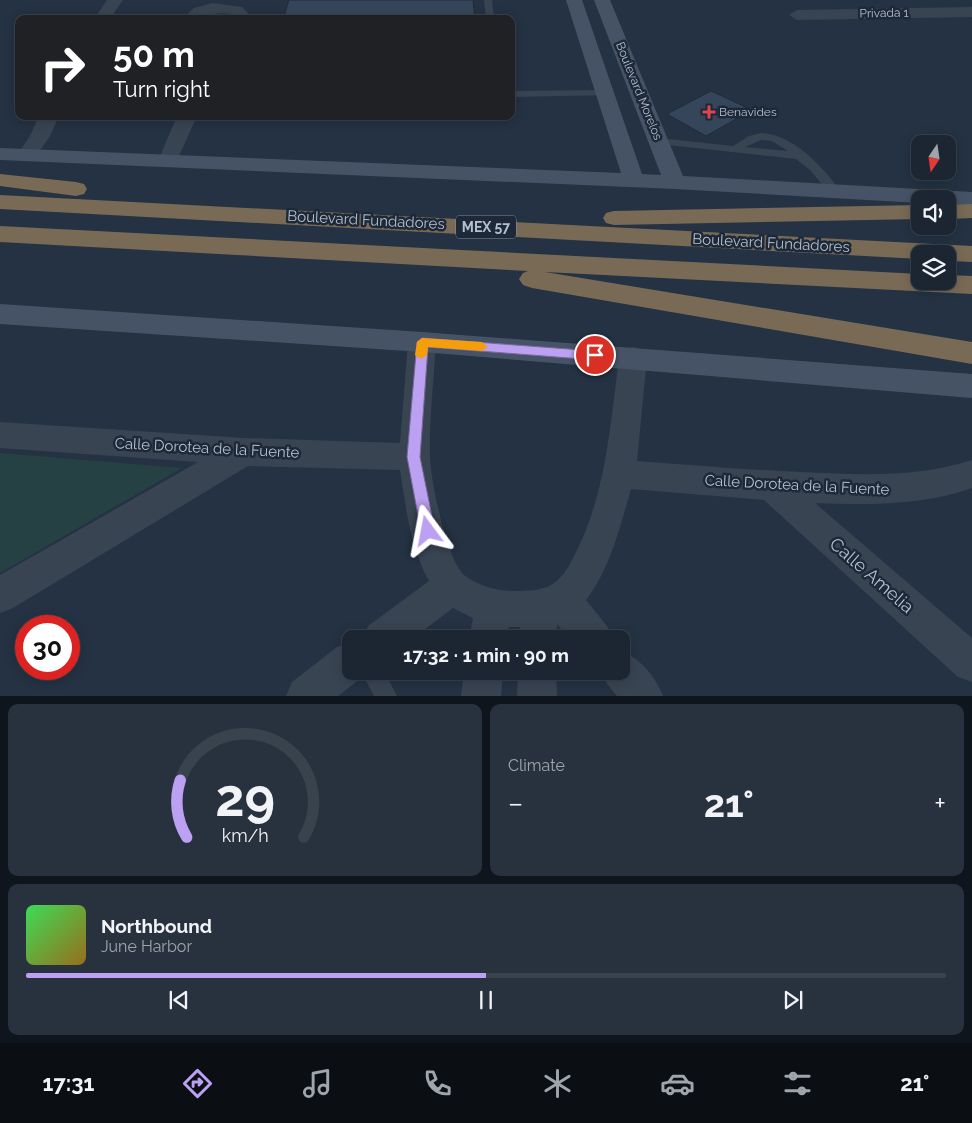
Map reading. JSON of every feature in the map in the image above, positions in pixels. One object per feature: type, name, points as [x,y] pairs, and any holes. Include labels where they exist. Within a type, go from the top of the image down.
[{"type":"highway","points":[[0,180],[155,199],[239,213]]},
{"type":"highway","name":"Boulevard Fundadores","points":[[0,202],[239,213],[972,254]]},
{"type":"highway","points":[[956,212],[972,211]]},
{"type":"highway","points":[[480,227],[635,217],[911,212]]},
{"type":"highway","name":"MEX 57","points":[[0,234],[972,286]]},
{"type":"highway","points":[[0,253],[169,243]]},
{"type":"highway","points":[[404,257],[972,353]]},
{"type":"main road","name":"Boulevard Morelos","points":[[574,0],[607,93],[634,181]]},
{"type":"main road","name":"Boulevard Morelos","points":[[602,0],[675,182]]},
{"type":"main road","points":[[0,154],[675,182],[972,199]]},
{"type":"main road","points":[[0,314],[422,342],[972,386]]},
{"type":"street","points":[[105,15],[115,0]]},
{"type":"street","points":[[194,15],[198,11],[208,9],[237,10],[239,15]]},
{"type":"street","name":"Privada 1","points":[[796,15],[972,12]]},
{"type":"street","points":[[27,155],[40,136],[47,120]]},
{"type":"street","points":[[168,161],[185,120]]},
{"type":"street","points":[[422,342],[414,457],[424,517],[435,558],[450,587],[490,624],[546,616],[575,630]]},
{"type":"street","points":[[546,616],[584,574],[597,544],[620,474],[633,358]]},
{"type":"street","name":"Calle Dorotea de la Fuente","points":[[0,435],[244,452],[414,457]]},
{"type":"street","points":[[0,595],[244,452]]},
{"type":"street","name":"Calle Dorotea de la Fuente","points":[[620,474],[772,486],[892,491],[928,487],[972,474]]},
{"type":"street","name":"Calle Amelia","points":[[772,486],[972,663]]},
{"type":"street","points":[[393,630],[450,587]]},
{"type":"street","points":[[306,696],[342,668]]},
{"type":"street","points":[[481,696],[483,680]]},
{"type":"street","points":[[537,680],[537,696]]},
{"type":"street","points":[[629,680],[642,696]]},
{"type":"lane","points":[[488,0],[490,15]]},
{"type":"lane","points":[[515,94],[607,93]]},
{"type":"lane","points":[[659,141],[800,156],[809,161],[834,191]]},
{"type":"lane","points":[[377,680],[386,696]]},
{"type":"green space","points":[[0,453],[182,468],[0,573]]},
{"type":"building","points":[[289,0],[473,0],[475,15],[284,15]]},
{"type":"building","name":"Benavides","points":[[711,91],[752,110],[706,136],[667,114]]},
{"type":"slow traffic","points":[[421,355],[422,342],[482,347]]},
{"type":"place","name":"Benavides","points":[[709,112]]},
{"type":"route","points":[[428,531],[414,457],[422,342],[595,355]]}]
